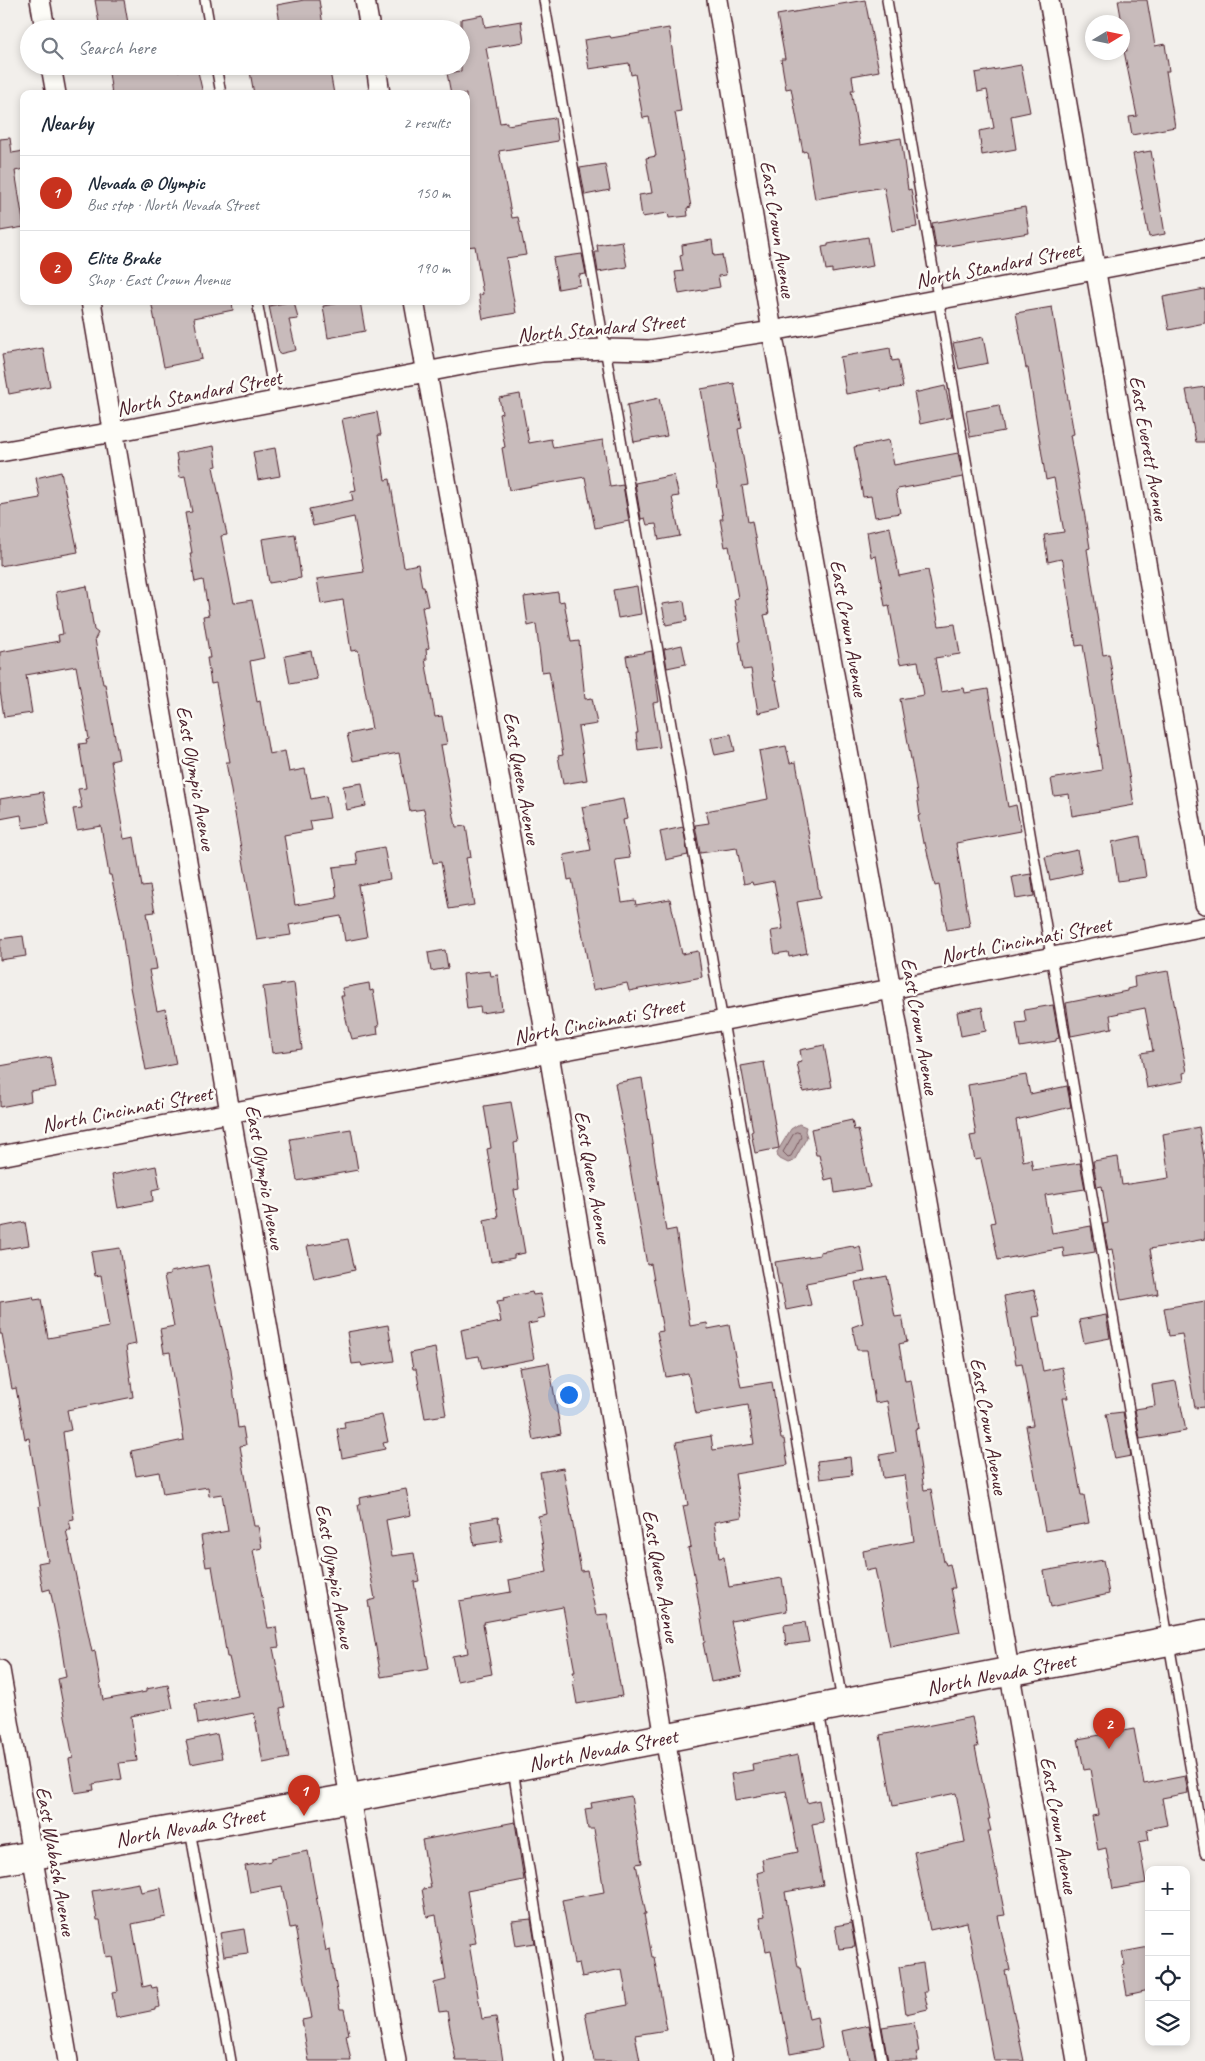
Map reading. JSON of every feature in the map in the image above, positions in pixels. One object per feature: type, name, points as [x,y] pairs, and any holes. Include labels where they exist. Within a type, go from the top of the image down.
[{"type":"main road","name":"North Nevada Street","points":[[0,1861],[351,1798],[1205,1634]]},
{"type":"street","points":[[40,0],[43,20]]},
{"type":"street","points":[[365,0],[368,20]]},
{"type":"street","name":"East Crown Avenue","points":[[717,0],[772,330],[891,989],[1077,2061]]},
{"type":"street","name":"East Everett Avenue","points":[[1049,0],[1205,904]]},
{"type":"street","points":[[53,75],[55,90]]},
{"type":"street","points":[[377,75],[379,90]]},
{"type":"street","name":"North Standard Street","points":[[0,452],[542,352],[604,349],[649,350],[772,330],[1205,249]]},
{"type":"street","name":"East Olympic Avenue","points":[[92,305],[230,1112],[396,2061]]},
{"type":"street","name":"East Queen Avenue","points":[[415,305],[549,1054],[722,2061]]},
{"type":"street","name":"North Cincinnati Street","points":[[0,1156],[723,1021],[1205,927]]},
{"type":"street","name":"East Wabash Avenue","points":[[0,1670],[68,2061]]},
{"type":"lane","points":[[205,0],[208,20]]},
{"type":"lane","points":[[544,0],[723,1021],[831,1707],[882,2061]]},
{"type":"lane","points":[[886,0],[1205,1853]]},
{"type":"lane","points":[[218,75],[220,90]]},
{"type":"lane","points":[[258,305],[274,401]]},
{"type":"lane","points":[[512,1767],[560,2061]]},
{"type":"lane","points":[[189,1826],[231,2061]]},
{"type":"water","points":[[799,1124],[806,1127],[807,1137],[794,1161],[788,1163],[778,1158],[777,1152],[791,1129]]},
{"type":"building","points":[[95,0],[124,0],[127,20],[98,20]]},
{"type":"building","points":[[304,0],[319,0],[322,20],[280,20],[277,5]]},
{"type":"building","points":[[865,0],[879,71],[852,76],[854,90],[851,90],[860,145],[901,138],[908,190],[911,189],[917,227],[892,231],[884,187],[815,199],[807,151],[803,152],[791,88],[786,89],[781,59],[785,59],[777,15]]},
{"type":"building","points":[[1118,0],[1147,0],[1155,46],[1165,44],[1169,71],[1166,71],[1175,127],[1132,135],[1129,117],[1137,116],[1126,60],[1130,60],[1130,15],[1121,15]]},
{"type":"building","points":[[483,15],[485,27],[521,21],[524,42],[486,48],[500,123],[507,122],[507,125],[555,118],[558,141],[499,151],[512,218],[518,217],[526,255],[506,258],[516,313],[483,319],[479,295],[483,294],[475,246],[470,247],[470,90],[450,90],[447,75],[470,75],[470,20],[461,19]]},
{"type":"building","points":[[669,28],[681,111],[675,112],[691,207],[687,208],[688,216],[669,218],[668,213],[642,217],[639,195],[652,193],[646,158],[656,156],[649,117],[643,118],[635,74],[631,75],[629,63],[589,69],[584,40],[610,36],[611,38]]},
{"type":"building","points":[[1021,65],[1030,112],[1011,116],[1016,149],[982,155],[979,131],[994,128],[987,90],[978,92],[975,73]]},
{"type":"building","points":[[109,75],[199,75],[202,90],[111,90]]},
{"type":"building","points":[[251,75],[331,75],[333,90],[253,90]]},
{"type":"building","points":[[10,138],[12,153],[20,152],[20,170],[15,171],[20,202],[20,228],[0,231],[0,139]]},
{"type":"building","points":[[1151,151],[1165,234],[1149,237],[1133,154]]},
{"type":"building","points":[[605,164],[610,190],[585,195],[580,168]]},
{"type":"building","points":[[1025,207],[1029,233],[936,248],[932,223]]},
{"type":"building","points":[[868,237],[873,266],[832,273],[832,269],[826,270],[822,247],[828,246],[828,244]]},
{"type":"building","points":[[712,240],[714,256],[722,255],[726,275],[718,276],[720,287],[679,294],[675,272],[683,271],[680,256],[683,255],[682,245]]},
{"type":"building","points":[[622,241],[627,267],[598,272],[595,252],[598,252],[597,245]]},
{"type":"building","points":[[582,254],[586,274],[579,275],[580,285],[558,289],[553,258]]},
{"type":"building","points":[[1205,289],[1205,323],[1169,330],[1163,297]]},
{"type":"building","points":[[152,305],[232,305],[233,310],[194,318],[202,359],[164,367]]},
{"type":"building","points":[[295,305],[298,319],[289,320],[296,350],[279,354],[269,306]]},
{"type":"building","points":[[361,305],[365,331],[328,338],[323,306]]},
{"type":"building","points":[[1052,307],[1074,434],[1070,435],[1090,548],[1087,549],[1103,655],[1109,654],[1134,805],[1072,816],[1069,794],[1054,796],[1051,779],[1102,770],[1083,645],[1076,646],[1063,561],[1061,559],[1048,562],[1044,535],[1064,532],[1054,478],[1046,480],[1028,368],[1026,368],[1016,313]]},
{"type":"building","points":[[983,337],[988,363],[959,369],[953,343]]},
{"type":"building","points":[[43,348],[50,386],[9,394],[2,355]]},
{"type":"building","points":[[890,348],[892,361],[898,360],[903,387],[881,391],[880,388],[846,394],[840,357]]},
{"type":"building","points":[[734,383],[742,428],[738,429],[748,485],[742,486],[748,522],[752,521],[769,614],[764,615],[774,681],[776,681],[781,708],[758,713],[751,669],[743,670],[739,642],[741,641],[734,599],[738,598],[729,546],[725,547],[720,519],[723,519],[701,389]]},
{"type":"building","points":[[945,386],[952,417],[920,424],[914,393]]},
{"type":"building","points":[[1205,387],[1205,442],[1196,442],[1186,390]]},
{"type":"building","points":[[520,394],[529,443],[551,439],[553,448],[603,440],[610,487],[623,485],[629,521],[595,528],[585,477],[509,490],[502,448],[505,447],[499,414],[502,413],[499,398]]},
{"type":"building","points":[[659,398],[667,436],[634,442],[627,405]]},
{"type":"building","points":[[999,405],[1004,431],[970,437],[966,411]]},
{"type":"building","points":[[377,412],[381,435],[378,435],[385,480],[390,479],[404,567],[418,564],[428,606],[422,607],[429,648],[426,649],[427,659],[425,659],[435,717],[442,716],[447,744],[441,745],[456,827],[466,826],[471,857],[466,858],[474,905],[449,909],[441,862],[433,863],[424,809],[410,811],[399,753],[353,761],[347,734],[372,729],[358,650],[351,651],[343,600],[321,604],[317,579],[364,572],[354,517],[313,526],[309,509],[353,500],[351,491],[356,490],[342,419]]},
{"type":"building","points":[[889,440],[894,465],[958,453],[963,477],[898,489],[896,491],[900,513],[875,517],[871,496],[863,497],[854,447]]},
{"type":"building","points":[[214,446],[217,466],[213,467],[227,535],[221,536],[234,603],[252,600],[264,658],[250,661],[257,702],[260,701],[269,754],[285,751],[289,772],[305,769],[311,799],[326,796],[330,818],[310,821],[312,830],[284,835],[295,905],[337,898],[333,867],[358,864],[356,852],[384,847],[390,879],[358,885],[367,937],[345,941],[341,916],[289,925],[291,935],[257,940],[226,762],[230,762],[216,683],[211,684],[207,658],[210,658],[203,616],[209,615],[203,580],[195,582],[190,553],[192,553],[185,513],[192,512],[185,476],[180,477],[176,453]]},
{"type":"building","points":[[275,448],[280,476],[258,480],[253,452]]},
{"type":"building","points":[[61,472],[78,552],[0,566],[0,505],[40,498],[36,478]]},
{"type":"building","points":[[674,475],[679,496],[672,497],[680,536],[659,540],[656,524],[647,525],[645,518],[641,519],[635,483]]},
{"type":"building","points":[[890,527],[899,576],[928,570],[939,626],[955,624],[960,654],[935,658],[941,692],[964,688],[965,693],[988,689],[1008,807],[1016,805],[1021,831],[956,843],[970,926],[947,930],[939,885],[935,886],[925,843],[923,843],[918,816],[920,815],[915,781],[900,699],[924,695],[918,661],[900,664],[889,605],[885,606],[876,556],[871,557],[867,532]]},
{"type":"building","points":[[295,534],[301,578],[269,583],[262,539]]},
{"type":"building","points":[[87,586],[94,630],[98,633],[95,639],[119,759],[111,761],[124,839],[134,837],[142,887],[150,886],[155,912],[147,913],[157,969],[149,970],[157,1011],[165,1009],[176,1064],[146,1070],[130,987],[120,918],[111,875],[109,875],[101,826],[77,830],[73,809],[82,808],[78,789],[86,788],[79,744],[87,743],[86,740],[89,739],[76,666],[26,675],[32,713],[4,717],[0,691],[0,652],[59,641],[58,635],[63,634],[56,592]]},
{"type":"building","points":[[637,586],[641,614],[618,618],[613,590]]},
{"type":"building","points":[[558,592],[559,602],[564,601],[571,642],[579,641],[585,699],[592,698],[597,724],[578,727],[587,780],[563,784],[558,756],[563,755],[549,671],[542,672],[536,624],[528,626],[524,597]]},
{"type":"building","points":[[684,601],[687,621],[666,625],[662,604]]},
{"type":"building","points":[[682,645],[686,664],[667,668],[664,649]]},
{"type":"building","points":[[311,651],[317,679],[290,684],[285,656]]},
{"type":"building","points":[[652,651],[659,702],[653,703],[660,747],[638,750],[636,733],[638,733],[626,656]]},
{"type":"building","points":[[731,734],[735,751],[715,755],[711,738]]},
{"type":"building","points":[[786,746],[790,763],[796,762],[820,898],[797,902],[807,953],[789,957],[788,952],[775,954],[774,950],[771,931],[783,929],[774,881],[753,885],[752,882],[744,884],[737,848],[700,853],[695,825],[709,823],[706,811],[768,799],[759,751]]},
{"type":"building","points":[[362,783],[366,806],[347,810],[343,786]]},
{"type":"building","points":[[43,792],[49,824],[23,828],[21,815],[0,819],[0,799]]},
{"type":"building","points":[[623,799],[627,819],[623,820],[630,858],[615,860],[622,902],[635,900],[636,905],[670,899],[682,954],[698,951],[702,977],[629,991],[627,983],[593,990],[572,879],[568,880],[564,855],[591,850],[582,807]]},
{"type":"building","points":[[683,827],[688,855],[666,860],[660,832]]},
{"type":"building","points":[[1140,836],[1146,877],[1118,881],[1112,842]]},
{"type":"building","points":[[1077,850],[1082,873],[1050,880],[1045,857]]},
{"type":"building","points":[[1031,874],[1034,896],[1016,899],[1012,877]]},
{"type":"building","points":[[23,936],[26,956],[0,960],[0,939]]},
{"type":"building","points":[[445,950],[448,968],[431,971],[428,953]]},
{"type":"building","points":[[490,971],[491,976],[498,975],[502,1010],[481,1013],[480,1007],[467,1009],[463,974]]},
{"type":"building","points":[[1168,971],[1187,1072],[1183,1073],[1184,1081],[1147,1088],[1141,1053],[1153,1051],[1145,1008],[1110,1015],[1112,1028],[1071,1036],[1066,1003],[1127,991],[1127,989],[1135,987],[1134,977]]},
{"type":"building","points":[[294,983],[302,1049],[272,1053],[263,987]]},
{"type":"building","points":[[369,983],[370,991],[373,990],[379,1026],[377,1026],[378,1034],[352,1039],[341,996],[344,996],[342,988]]},
{"type":"building","points":[[1053,1005],[1059,1038],[1056,1041],[1020,1047],[1016,1023],[1026,1022],[1024,1010]]},
{"type":"building","points":[[982,1007],[986,1031],[961,1036],[957,1012]]},
{"type":"building","points":[[824,1045],[832,1087],[803,1092],[797,1063],[802,1062],[800,1050]]},
{"type":"building","points":[[50,1057],[56,1087],[30,1091],[31,1101],[0,1107],[0,1066]]},
{"type":"building","points":[[764,1062],[779,1148],[755,1153],[751,1132],[753,1131],[741,1066]]},
{"type":"building","points":[[1026,1075],[1030,1094],[1067,1086],[1071,1107],[1016,1120],[1023,1161],[1031,1159],[1033,1170],[1080,1163],[1085,1189],[1045,1195],[1052,1233],[1091,1226],[1095,1252],[1064,1257],[1063,1248],[998,1260],[991,1223],[995,1222],[981,1159],[975,1160],[970,1136],[976,1135],[968,1085]]},
{"type":"building","points":[[642,1078],[666,1231],[676,1229],[690,1326],[707,1323],[708,1329],[729,1325],[741,1387],[772,1382],[781,1439],[784,1439],[788,1465],[735,1474],[742,1517],[714,1522],[719,1558],[724,1557],[729,1587],[782,1578],[787,1611],[731,1621],[742,1676],[711,1682],[688,1548],[691,1547],[683,1506],[688,1505],[676,1442],[711,1436],[713,1450],[754,1444],[748,1405],[696,1414],[688,1373],[666,1377],[657,1332],[663,1331],[651,1264],[647,1265],[615,1083]]},
{"type":"building","points":[[511,1102],[518,1142],[514,1143],[519,1189],[514,1190],[525,1253],[514,1255],[514,1258],[491,1262],[484,1220],[498,1217],[487,1149],[491,1148],[484,1106]]},
{"type":"building","points":[[852,1120],[854,1130],[858,1129],[870,1187],[835,1193],[833,1178],[825,1180],[819,1155],[816,1155],[811,1129]]},
{"type":"building","points":[[1199,1127],[1205,1164],[1205,1239],[1150,1249],[1158,1294],[1121,1301],[1112,1249],[1108,1250],[1103,1224],[1108,1223],[1102,1186],[1097,1187],[1093,1161],[1118,1157],[1122,1185],[1169,1178],[1163,1134]]},
{"type":"building","points":[[351,1129],[358,1170],[297,1181],[290,1139]]},
{"type":"building","points":[[156,1166],[160,1188],[152,1190],[153,1201],[118,1208],[112,1175]]},
{"type":"building","points":[[25,1222],[29,1245],[0,1250],[0,1227]]},
{"type":"building","points":[[348,1239],[355,1270],[314,1279],[307,1246]]},
{"type":"building","points":[[853,1246],[854,1248],[860,1246],[865,1272],[806,1283],[811,1305],[786,1310],[775,1262],[820,1255],[820,1252]]},
{"type":"building","points":[[120,1248],[136,1344],[126,1346],[133,1397],[67,1410],[71,1430],[63,1432],[74,1519],[69,1520],[71,1530],[66,1530],[92,1652],[95,1651],[103,1700],[146,1692],[146,1689],[168,1685],[173,1708],[131,1716],[137,1761],[119,1763],[122,1779],[93,1784],[94,1790],[75,1793],[69,1759],[73,1758],[58,1679],[66,1677],[60,1638],[50,1589],[43,1591],[38,1563],[48,1561],[40,1506],[29,1438],[25,1439],[16,1388],[12,1389],[2,1334],[0,1334],[0,1302],[33,1297],[34,1300],[41,1299],[48,1338],[109,1327],[101,1275],[95,1276],[91,1252]]},
{"type":"building","points":[[208,1265],[231,1370],[238,1428],[243,1427],[246,1445],[240,1446],[254,1526],[258,1526],[262,1548],[253,1550],[268,1628],[276,1627],[279,1647],[273,1648],[285,1707],[280,1708],[289,1758],[263,1763],[254,1713],[198,1724],[195,1704],[238,1696],[229,1657],[227,1657],[212,1566],[206,1567],[201,1536],[228,1531],[222,1494],[209,1496],[208,1487],[163,1494],[159,1472],[136,1476],[131,1451],[184,1440],[170,1352],[164,1353],[160,1329],[174,1326],[164,1276],[170,1275],[170,1272]]},
{"type":"building","points":[[887,1276],[895,1317],[902,1316],[907,1342],[899,1344],[905,1381],[911,1380],[918,1420],[919,1428],[915,1429],[924,1490],[931,1489],[944,1562],[946,1565],[950,1564],[955,1588],[951,1588],[960,1632],[890,1646],[875,1569],[866,1571],[863,1551],[914,1541],[905,1475],[883,1478],[880,1455],[896,1452],[887,1401],[875,1403],[867,1350],[857,1350],[852,1327],[863,1323],[855,1282]]},
{"type":"building","points":[[1034,1290],[1040,1316],[1033,1317],[1043,1371],[1062,1367],[1068,1398],[1063,1398],[1081,1495],[1084,1495],[1089,1523],[1045,1531],[1026,1426],[1033,1425],[1022,1363],[1016,1364],[1004,1296]]},
{"type":"building","points":[[532,1292],[533,1295],[540,1294],[545,1317],[537,1319],[538,1322],[528,1324],[534,1359],[482,1369],[479,1356],[466,1358],[461,1330],[501,1322],[497,1301]]},
{"type":"building","points":[[1205,1301],[1205,1407],[1195,1408],[1182,1334],[1169,1336],[1164,1308]]},
{"type":"building","points":[[1106,1315],[1110,1338],[1084,1343],[1079,1320]]},
{"type":"building","points":[[388,1325],[394,1361],[362,1366],[361,1363],[352,1364],[347,1332]]},
{"type":"building","points":[[435,1348],[446,1415],[425,1418],[416,1369],[413,1369],[410,1353]]},
{"type":"building","points":[[549,1363],[561,1434],[533,1440],[519,1368]]},
{"type":"building","points":[[1176,1381],[1186,1431],[1140,1439],[1135,1409],[1155,1406],[1152,1385]]},
{"type":"building","points":[[1123,1412],[1131,1456],[1115,1459],[1106,1414]]},
{"type":"building","points":[[382,1415],[388,1442],[383,1443],[385,1449],[342,1458],[337,1429],[345,1428],[344,1422]]},
{"type":"building","points":[[850,1457],[852,1475],[820,1479],[817,1461]]},
{"type":"building","points":[[563,1468],[581,1571],[587,1570],[596,1615],[607,1614],[622,1696],[577,1704],[573,1681],[575,1680],[573,1672],[575,1672],[563,1607],[484,1622],[492,1674],[457,1681],[452,1656],[468,1653],[459,1601],[511,1592],[509,1580],[547,1572],[538,1516],[547,1514],[540,1472]]},
{"type":"building","points":[[406,1489],[411,1515],[386,1520],[392,1556],[414,1553],[419,1581],[414,1582],[429,1669],[381,1677],[368,1601],[375,1599],[358,1505],[360,1504],[359,1498]]},
{"type":"building","points":[[498,1517],[502,1541],[474,1545],[470,1522]]},
{"type":"building","points":[[1103,1560],[1109,1594],[1051,1607],[1044,1571]]},
{"type":"building","points":[[805,1622],[809,1642],[786,1645],[784,1625]]},
{"type":"building","points":[[972,1717],[978,1747],[975,1747],[990,1819],[988,1819],[991,1831],[988,1831],[1005,1915],[998,1916],[1010,1970],[1005,1971],[1024,2061],[994,2061],[967,1922],[930,1930],[914,1852],[965,1842],[956,1793],[893,1806],[880,1735]]},
{"type":"building","points":[[1134,1729],[1144,1784],[1185,1776],[1188,1793],[1162,1798],[1167,1825],[1147,1829],[1149,1840],[1139,1842],[1145,1883],[1113,1889],[1106,1848],[1098,1850],[1092,1816],[1098,1815],[1090,1769],[1084,1770],[1078,1739]]},
{"type":"building","points":[[217,1734],[222,1758],[191,1764],[186,1741]]},
{"type":"building","points":[[798,1755],[807,1803],[819,1800],[823,1822],[812,1824],[823,1885],[785,1892],[809,2019],[817,2017],[822,2048],[790,2054],[771,1950],[766,1951],[760,1917],[765,1916],[757,1873],[764,1871],[762,1859],[798,1852],[786,1791],[735,1800],[731,1774],[753,1770],[752,1764]]},
{"type":"building","points":[[631,1796],[642,1863],[636,1864],[667,2030],[635,2035],[640,2061],[594,2061],[585,2013],[628,2005],[622,1969],[582,1977],[579,1963],[574,1964],[562,1900],[604,1892],[594,1829],[588,1829],[585,1809],[592,1808],[591,1803]]},
{"type":"building","points":[[515,1822],[524,1880],[467,1891],[476,1943],[469,1944],[482,2019],[496,2017],[503,2061],[456,2061],[447,2011],[439,2012],[434,1983],[446,1980],[436,1915],[427,1917],[422,1889],[431,1888],[422,1840]]},
{"type":"building","points":[[308,1851],[326,1951],[330,1950],[340,2009],[344,2009],[349,2034],[346,2035],[351,2061],[309,2061],[302,2020],[312,2018],[295,1927],[290,1928],[282,1886],[250,1892],[245,1866],[271,1861],[271,1858]]},
{"type":"building","points":[[139,1883],[141,1892],[161,1888],[166,1917],[132,1924],[143,1987],[151,1985],[152,1988],[157,1987],[160,2007],[155,2008],[155,2010],[116,2018],[112,1992],[118,1991],[112,1956],[106,1957],[100,1920],[97,1920],[92,1891]]},
{"type":"building","points":[[531,1919],[535,1943],[516,1946],[512,1921]]},
{"type":"building","points":[[851,1923],[855,1947],[839,1949],[835,1926]]},
{"type":"building","points":[[244,1929],[248,1953],[224,1956],[220,1933]]},
{"type":"building","points":[[1145,1948],[1145,1991],[1127,1995],[1122,1966],[1125,1965],[1122,1952]]},
{"type":"building","points":[[923,1963],[927,1992],[924,1992],[928,2009],[906,2014],[899,1967]]},
{"type":"building","points":[[914,2022],[919,2053],[916,2053],[918,2061],[888,2061],[882,2027]]},
{"type":"building","points":[[869,2025],[876,2061],[848,2061],[842,2031]]},
{"type":"place","name":"Elite Brake","points":[[1109,1749]]},
{"type":"place","name":"Nevada @ Olympic","points":[[304,1816]]}]
